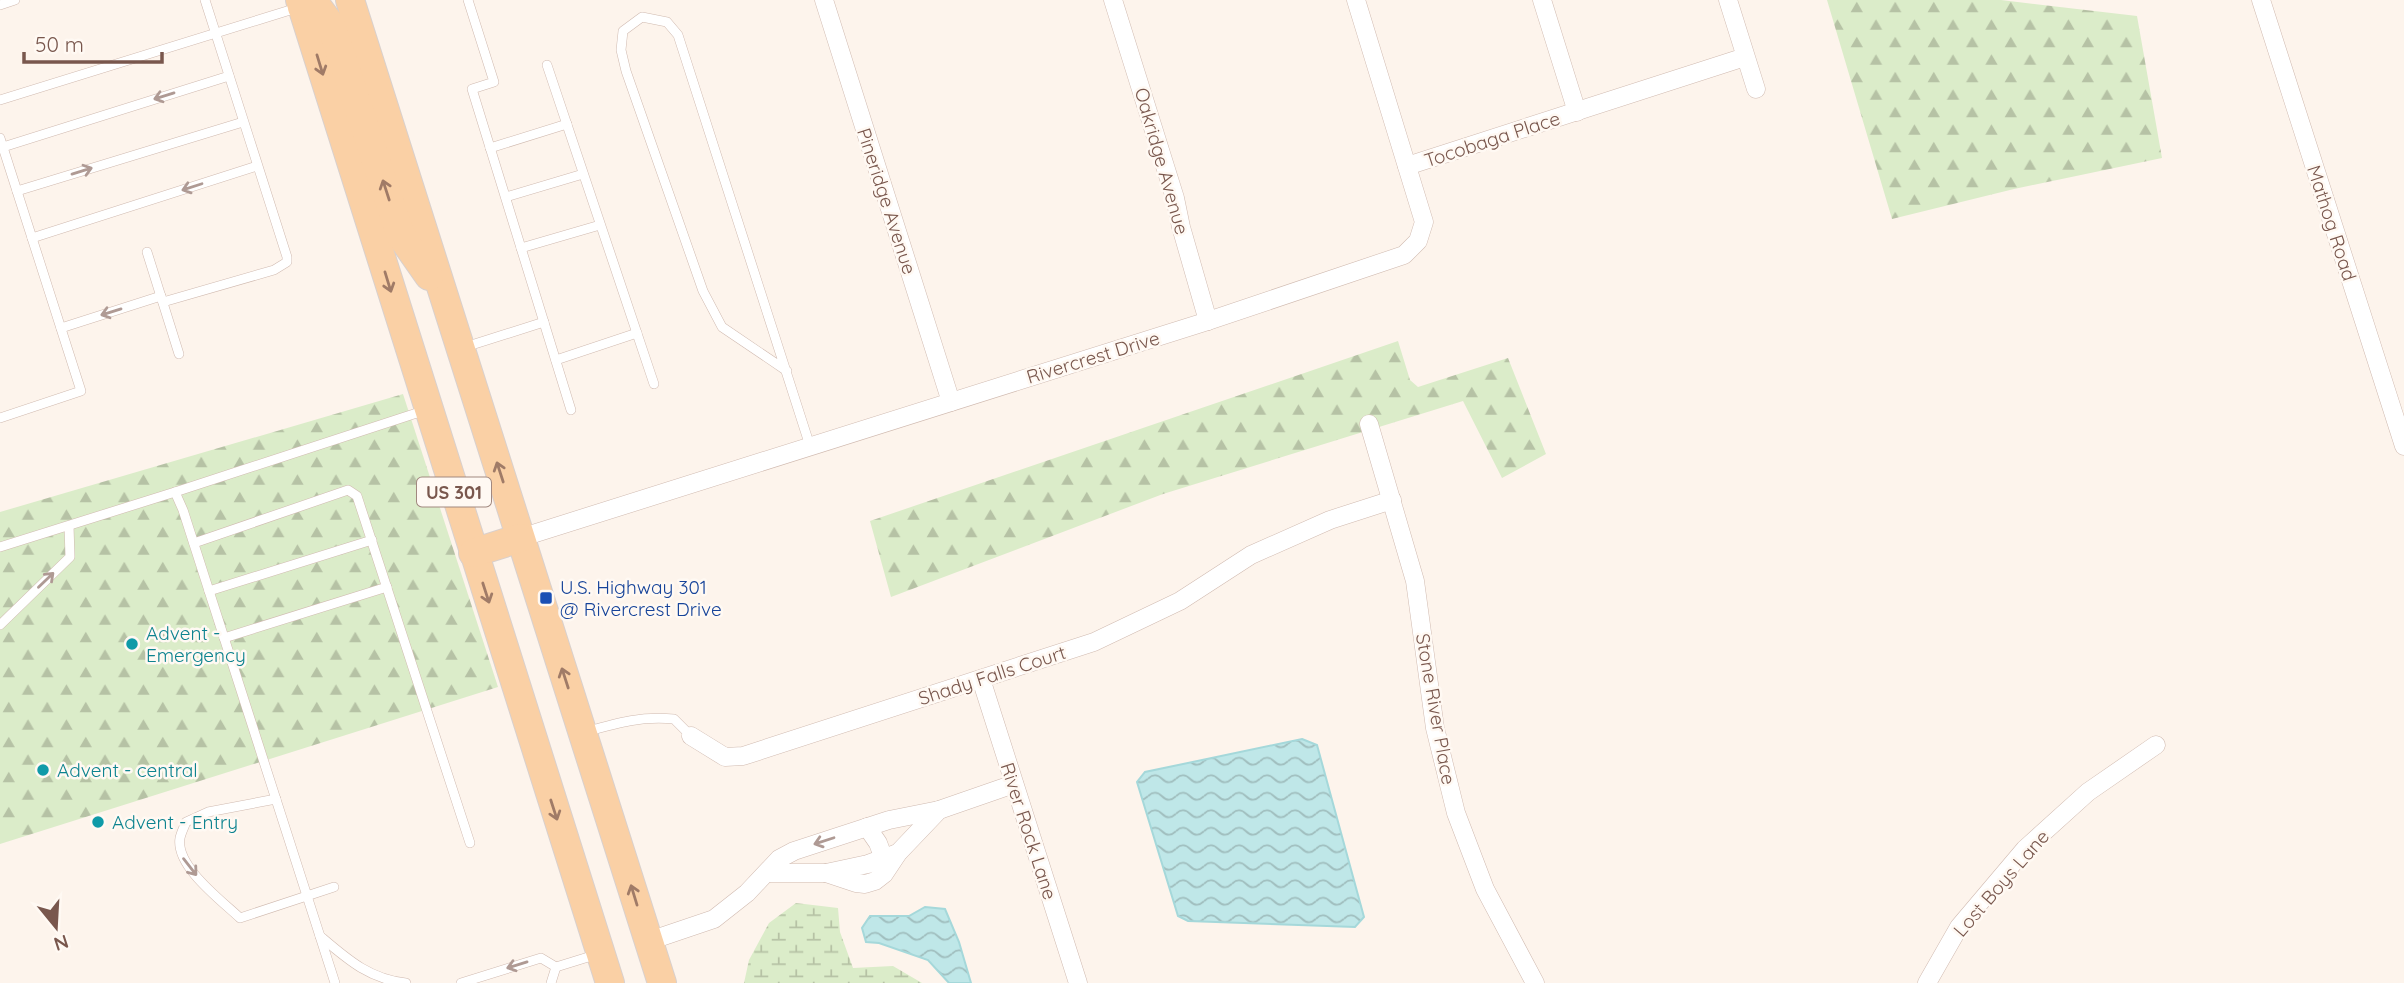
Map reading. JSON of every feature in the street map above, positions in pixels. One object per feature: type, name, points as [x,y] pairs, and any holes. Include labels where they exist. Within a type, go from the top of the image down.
[{"type":"main road","name":"US 301","points":[[350,0],[662,983]]},
{"type":"main road","name":"US 301","points":[[301,3],[610,983]]},
{"type":"main road","points":[[301,3],[318,9],[331,25],[401,236],[424,270],[443,291]]},
{"type":"main road","points":[[473,553],[520,538]]},
{"type":"street","name":"Pineridge Avenue","points":[[824,0],[951,402]]},
{"type":"street","name":"Oakridge Avenue","points":[[1113,0],[1175,198],[1208,321]]},
{"type":"street","name":"Rivercrest Drive","points":[[520,538],[1208,321],[1392,260],[1413,248],[1424,222],[1356,0]]},
{"type":"street","name":"Tocobaga Place","points":[[1542,0],[1577,112]]},
{"type":"street","points":[[1728,0],[1756,89]]},
{"type":"street","name":"Mathog Road","points":[[2260,0],[2404,446]]},
{"type":"street","name":"Tocobaga Place","points":[[1407,166],[1745,57]]},
{"type":"street","name":"Stone River Place","points":[[1369,424],[1415,580],[1435,728],[1456,813],[1485,889],[1535,983]]},
{"type":"street","name":"Shady Falls Court","points":[[691,736],[725,757],[743,756],[1094,642],[1180,601],[1251,555],[1330,520],[1392,500]]},
{"type":"street","name":"River Rock Lane","points":[[981,679],[1078,983]]},
{"type":"street","name":"Lost Boys Lane","points":[[1927,983],[1958,927],[2025,849],[2088,792],[2156,745]]},
{"type":"street","points":[[649,941],[714,919],[732,906],[779,859],[794,851],[867,827],[939,810],[1014,784]]},
{"type":"street","points":[[767,873],[826,873],[865,884],[884,874],[891,856],[939,810]]},
{"type":"street","points":[[867,827],[891,856]]},
{"type":"lane","points":[[0,5],[15,0]]},
{"type":"lane","points":[[61,328],[274,270],[287,262],[205,0]]},
{"type":"lane","points":[[468,0],[494,82],[472,89],[571,410]]},
{"type":"lane","points":[[0,100],[216,33],[301,3]]},
{"type":"lane","points":[[788,371],[722,327],[703,291],[621,50],[623,31],[642,17],[667,22],[678,35],[788,371],[810,446]]},
{"type":"lane","points":[[547,65],[654,384]]},
{"type":"lane","points":[[0,418],[80,391],[1,142],[229,75]]},
{"type":"lane","points":[[17,191],[243,121]]},
{"type":"lane","points":[[490,148],[567,124]]},
{"type":"lane","points":[[32,238],[257,166]]},
{"type":"lane","points":[[506,197],[583,174]]},
{"type":"lane","points":[[521,248],[600,225]]},
{"type":"lane","points":[[147,252],[179,354]]},
{"type":"lane","points":[[461,348],[544,322]]},
{"type":"lane","points":[[556,360],[637,334]]},
{"type":"lane","points":[[0,547],[428,409]]},
{"type":"lane","points":[[194,543],[348,491],[357,496],[470,843]]},
{"type":"lane","points":[[175,492],[194,543],[335,983]]},
{"type":"lane","points":[[0,625],[70,557],[69,526]]},
{"type":"lane","points":[[209,591],[372,540]]},
{"type":"lane","points":[[224,638],[387,587]]},
{"type":"lane","name":"Shady Falls Court","points":[[583,733],[634,718],[653,717],[674,719],[691,736]]},
{"type":"lane","points":[[276,799],[208,812],[187,822],[180,838],[180,852],[186,865],[240,918],[334,887]]},
{"type":"lane","points":[[320,936],[365,972],[389,981],[406,983]]},
{"type":"lane","points":[[461,983],[541,958],[556,967],[600,953]]},
{"type":"lane","points":[[551,983],[556,967]]},
{"type":"green space","points":[[1827,0],[2001,0],[2137,16],[2162,158],[2014,189],[1892,219]]},
{"type":"green space","points":[[1398,341],[1410,380],[1418,387],[1508,358],[1546,454],[1502,478],[1463,401],[1163,494],[891,597],[870,521]]},
{"type":"green space","points":[[403,394],[498,687],[0,844],[0,512]]},
{"type":"green space","points":[[796,903],[838,908],[840,932],[853,968],[893,966],[922,983],[744,983],[749,960],[769,923]]},
{"type":"water","points":[[1302,739],[1317,745],[1364,917],[1355,927],[1188,921],[1178,916],[1137,782],[1145,772]]},
{"type":"water","points":[[925,907],[945,909],[959,942],[971,983],[949,983],[928,960],[879,943],[866,942],[862,928],[870,916],[909,916]]},
{"type":"place","name":"U.S. Highway 301 @ Rivercrest Drive","points":[[546,598]]},
{"type":"place","name":"Advent - Emergency","points":[[132,644]]},
{"type":"place","name":"Advent - central","points":[[43,770]]},
{"type":"place","name":"Advent - Entry","points":[[98,822]]}]
